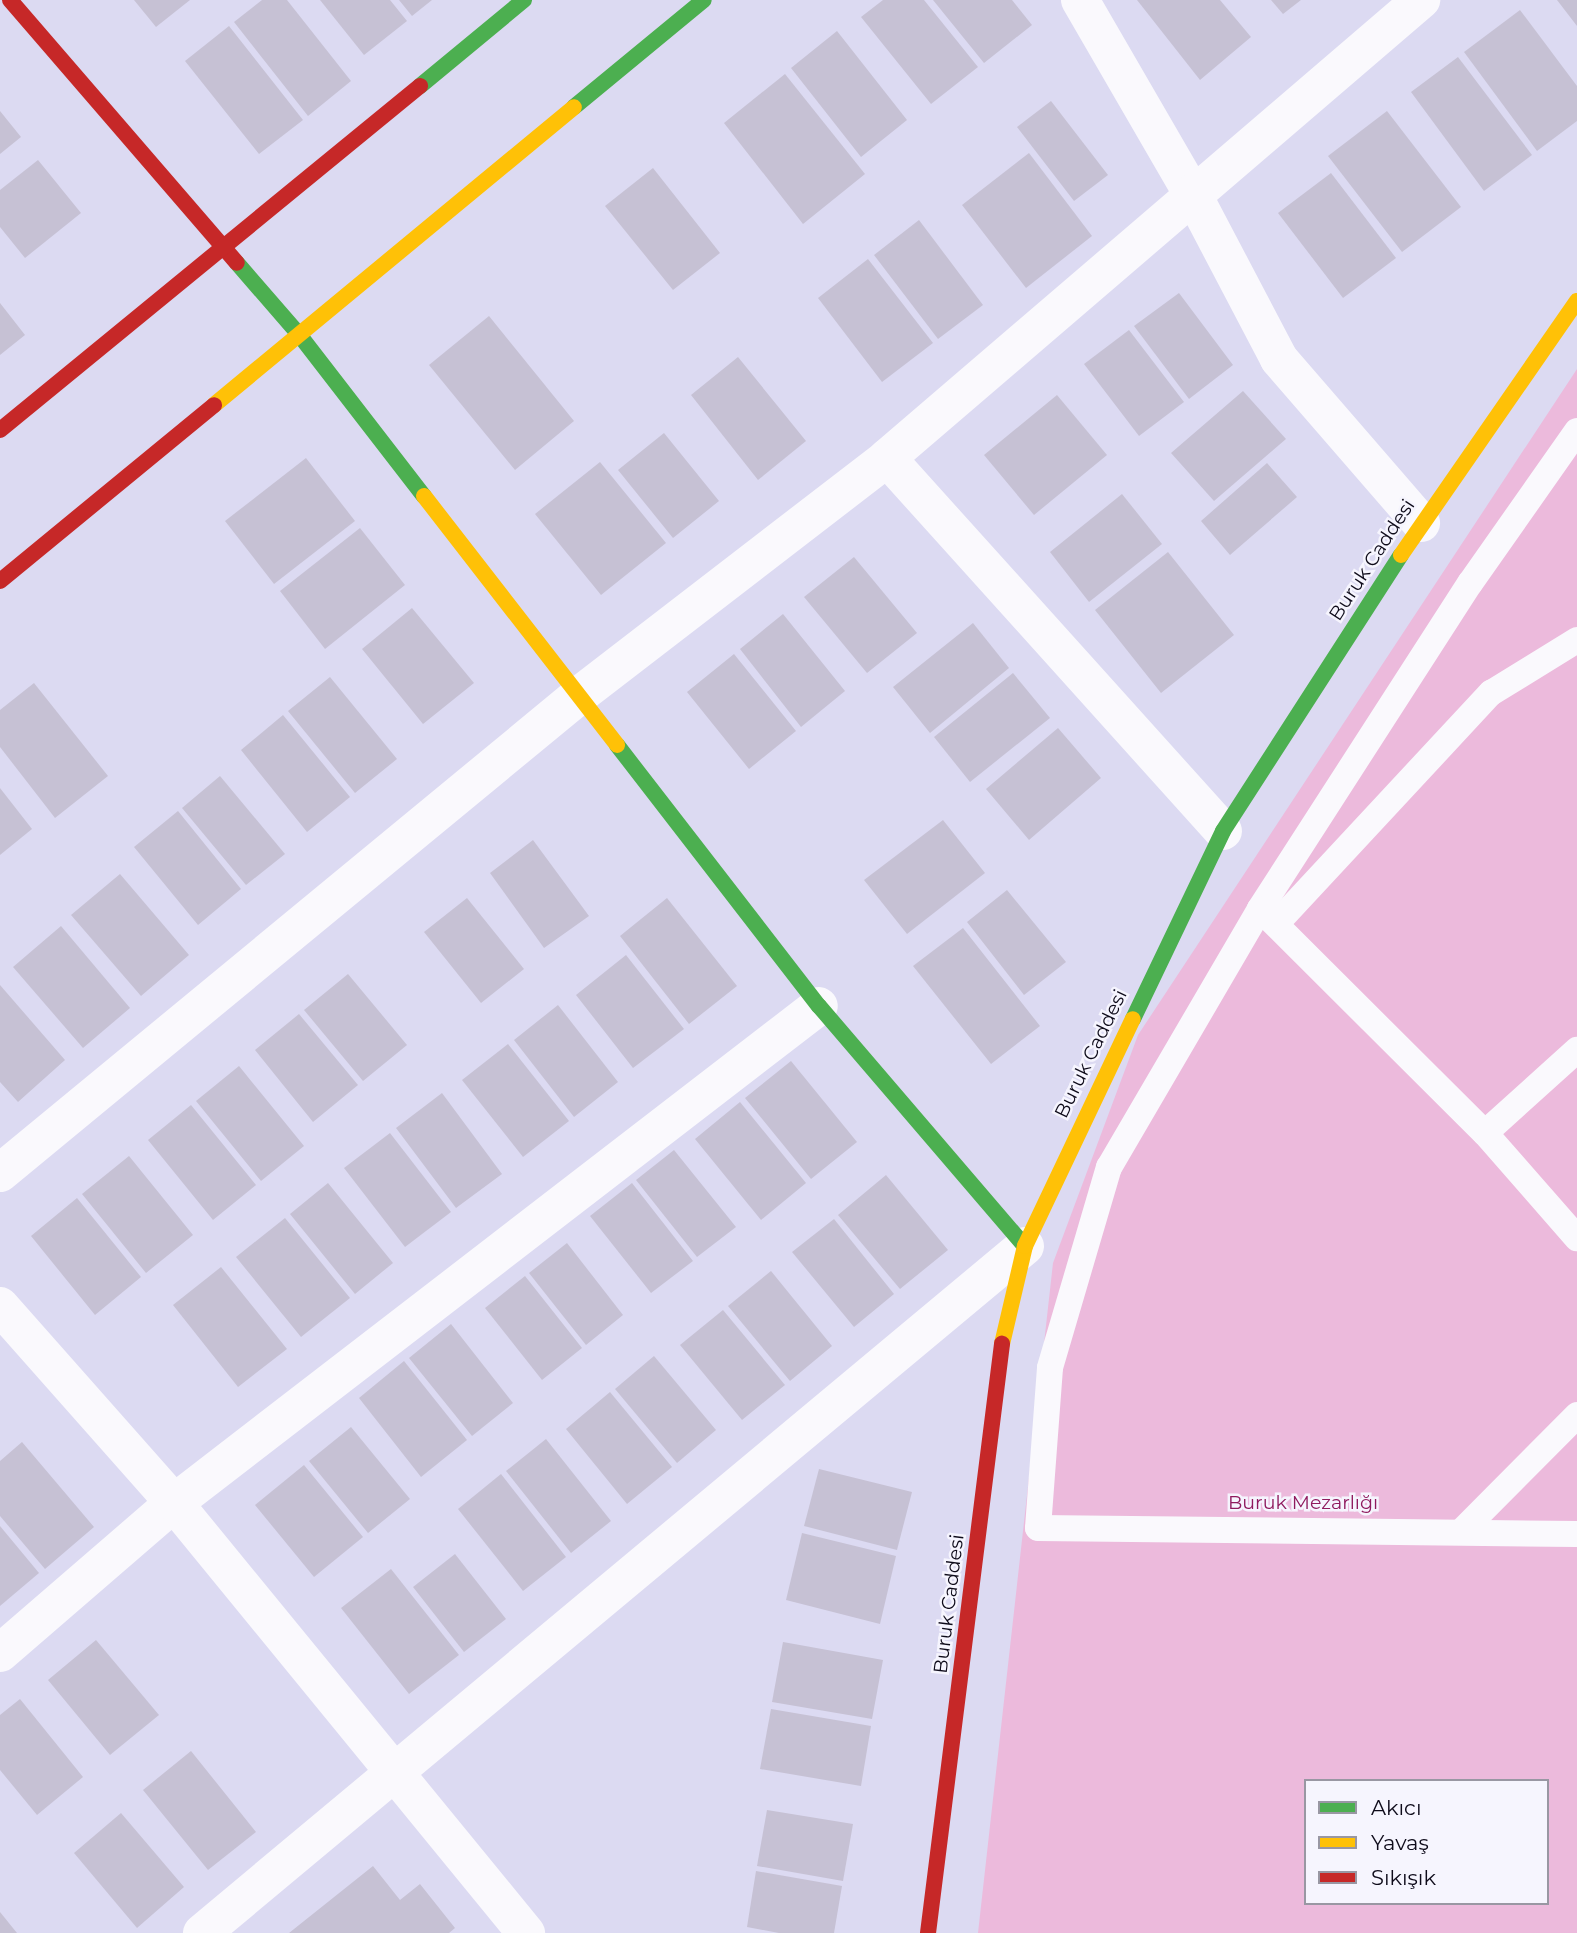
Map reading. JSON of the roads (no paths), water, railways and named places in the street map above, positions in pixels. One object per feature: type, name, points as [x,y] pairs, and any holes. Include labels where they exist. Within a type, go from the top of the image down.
[{"type":"main road","points":[[10,0],[301,337],[577,697],[819,1006],[1025,1246]]},
{"type":"main road","points":[[0,430],[524,0]]},
{"type":"main road","points":[[0,581],[301,337],[704,0]]},
{"type":"main road","name":"Buruk Caddesi","points":[[928,1933],[1005,1323],[1025,1246],[1223,831],[1420,523],[1577,301]]},
{"type":"street","points":[[1080,0],[1192,193],[1279,359],[1420,523]]},
{"type":"street","points":[[0,1172],[577,697],[887,458],[1192,193],[1421,0]]},
{"type":"street","points":[[887,458],[1223,831]]},
{"type":"street","points":[[0,1653],[174,1503],[819,1006]]},
{"type":"street","points":[[202,1933],[1025,1246]]},
{"type":"street","points":[[0,1306],[174,1503],[526,1933]]},
{"type":"lane","points":[[1577,431],[1470,583],[1268,917],[1109,1167],[1050,1368],[1038,1528],[1577,1534]]},
{"type":"lane","points":[[1268,917],[1491,693],[1577,640]]},
{"type":"lane","points":[[1268,917],[1485,1133],[1577,1238]]},
{"type":"lane","points":[[1485,1133],[1577,1050]]},
{"type":"lane","points":[[1461,1532],[1577,1415]]},
{"type":"park label","name":"Buruk Mezarlığı","points":[[1303,1503]]}]
